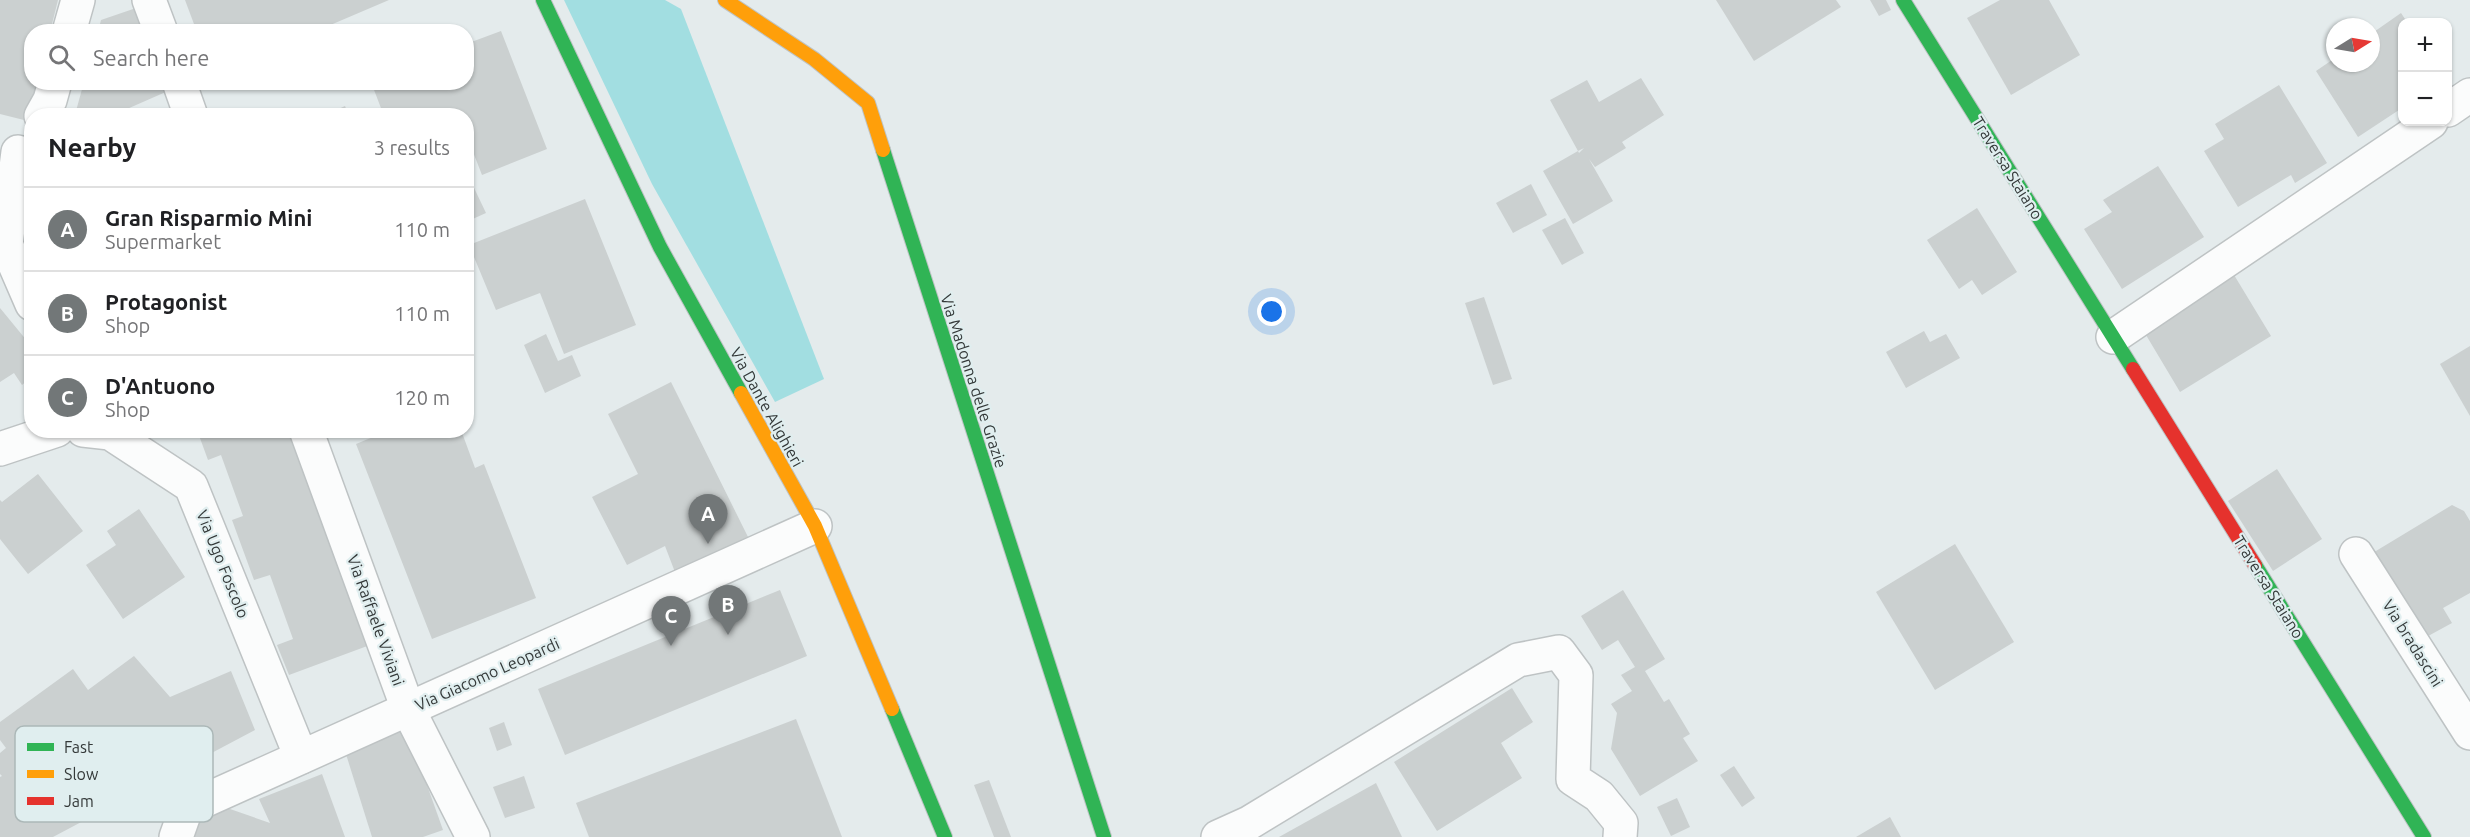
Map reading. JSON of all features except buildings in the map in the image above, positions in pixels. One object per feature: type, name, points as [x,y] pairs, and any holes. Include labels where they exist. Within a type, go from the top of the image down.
[{"type":"street","points":[[71,24],[78,0]]},
{"type":"street","points":[[149,0],[158,24]]},
{"type":"street","name":"Via Dante Alighieri","points":[[543,0],[660,247],[815,526],[945,837]]},
{"type":"street","name":"Via Madonna delle Grazie","points":[[725,0],[814,59],[867,103],[1104,837]]},
{"type":"street","name":"Traversa Staiano","points":[[1903,0],[2424,837]]},
{"type":"street","points":[[46,108],[53,90]]},
{"type":"street","points":[[182,90],[188,108]]},
{"type":"street","points":[[2452,108],[2470,95]]},
{"type":"street","points":[[2113,337],[2425,126]]},
{"type":"street","points":[[17,148],[6,244],[24,286]]},
{"type":"street","points":[[0,449],[33,438]]},
{"type":"street","name":"Via Ugo Foscolo","points":[[112,438],[191,486],[301,757]]},
{"type":"street","name":"Via Raffaele Viviani","points":[[309,438],[408,709],[473,837]]},
{"type":"street","name":"Via Giacomo Leopardi","points":[[213,797],[815,526]]},
{"type":"street","name":"Via bradascini","points":[[2356,554],[2470,733]]},
{"type":"street","points":[[1218,837],[1249,823],[1518,660],[1559,652],[1576,675],[1573,779],[1599,796],[1621,823],[1620,837]]},
{"type":"street","name":"Via Giacomo Leopardi","points":[[176,837],[181,822]]},
{"type":"shaded area","points":[[564,0],[665,0],[681,9],[824,379],[775,402],[652,184]]},
{"type":"traffic: fast","points":[[543,0],[660,247],[741,393]]},
{"type":"traffic: fast","points":[[1903,0],[2133,369]]},
{"type":"traffic: fast","points":[[883,150],[1104,837]]},
{"type":"traffic: fast","points":[[2255,565],[2424,837]]},
{"type":"traffic: fast","points":[[892,709],[945,837]]},
{"type":"traffic: slow","points":[[725,0],[814,59],[868,103],[883,150]]},
{"type":"traffic: slow","points":[[741,393],[815,526],[892,709]]},
{"type":"traffic: jam","points":[[2133,369],[2255,565]]},
{"type":"place","name":"Gran Risparmio Mini","points":[[708,544]]},
{"type":"place","name":"Protagonist","points":[[728,635]]},
{"type":"place","name":"D'Antuono","points":[[671,646]]}]
